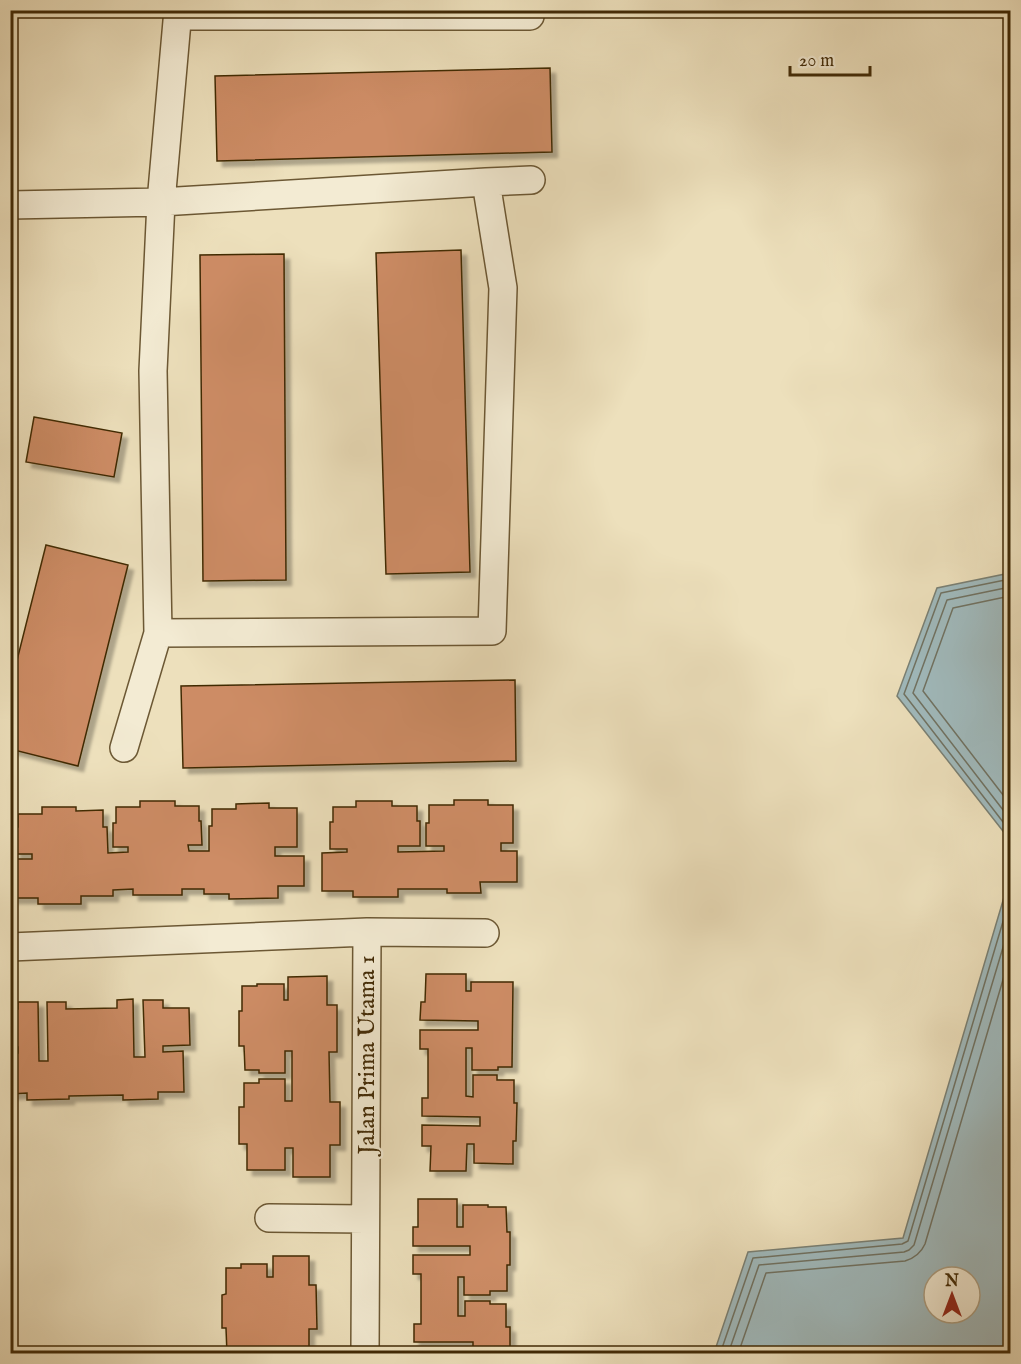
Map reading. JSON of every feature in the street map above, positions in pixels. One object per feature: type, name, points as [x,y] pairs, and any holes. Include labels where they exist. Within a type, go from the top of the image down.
[{"type":"street","points":[[124,748],[158,633],[153,371],[161,202],[178,13],[530,16]]},
{"type":"street","points":[[10,205],[161,202],[531,180]]},
{"type":"street","points":[[158,633],[492,631],[503,288],[486,182]]},
{"type":"street","points":[[367,932],[485,933]]},
{"type":"street","name":"Jalan Prima Utama 1","points":[[10,947],[367,932],[365,1353]]},
{"type":"street","points":[[269,1218],[365,1219]]},
{"type":"water","points":[[1010,573],[1010,840],[897,696],[937,588]]},
{"type":"water","points":[[1010,877],[1010,1353],[714,1353],[748,1252],[903,1238]]},
{"type":"building","points":[[550,68],[552,152],[217,161],[215,76]]},
{"type":"building","points":[[461,250],[470,572],[386,574],[376,253]]},
{"type":"building","points":[[284,254],[286,580],[203,581],[200,255]]},
{"type":"building","points":[[34,417],[122,433],[114,477],[26,462]]},
{"type":"building","points":[[46,545],[128,565],[78,766],[10,749],[10,688]]},
{"type":"building","points":[[515,680],[516,761],[183,768],[181,686]]},
{"type":"building","points":[[454,800],[488,800],[488,805],[513,805],[513,843],[501,843],[501,851],[517,851],[517,882],[480,882],[481,893],[447,893],[447,889],[398,889],[398,897],[353,897],[353,891],[322,891],[322,853],[347,852],[347,849],[330,849],[330,822],[333,822],[333,807],[356,807],[356,801],[392,801],[392,806],[417,806],[417,821],[420,821],[420,846],[398,846],[398,852],[444,851],[444,846],[426,846],[429,805],[454,805]]},
{"type":"building","points":[[140,801],[175,801],[175,806],[199,806],[202,845],[188,845],[189,851],[209,851],[212,809],[236,809],[236,804],[269,803],[269,808],[297,808],[297,847],[275,847],[275,856],[304,856],[304,886],[278,886],[278,898],[229,899],[229,894],[204,894],[204,889],[182,889],[182,895],[133,895],[133,889],[113,890],[113,896],[81,896],[81,904],[38,904],[38,898],[10,898],[10,859],[32,859],[32,854],[15,854],[15,827],[18,827],[18,814],[42,814],[42,807],[76,807],[76,811],[103,810],[103,827],[107,827],[108,853],[128,852],[128,847],[113,847],[116,807],[140,807]]},
{"type":"building","points":[[426,974],[466,974],[466,991],[471,991],[471,982],[513,982],[512,1067],[498,1067],[498,1070],[472,1070],[472,1048],[466,1048],[466,1096],[473,1097],[473,1075],[497,1075],[497,1080],[514,1080],[514,1103],[517,1103],[513,1164],[474,1163],[474,1144],[467,1144],[466,1171],[430,1171],[431,1146],[422,1146],[422,1125],[480,1126],[480,1117],[422,1116],[422,1098],[428,1098],[428,1049],[420,1049],[420,1030],[478,1030],[478,1021],[420,1020],[421,1002],[425,1002]]},
{"type":"building","points":[[327,976],[327,1005],[337,1005],[337,1052],[329,1052],[330,1102],[340,1102],[340,1145],[330,1145],[330,1177],[293,1177],[293,1148],[285,1148],[285,1170],[247,1170],[247,1144],[239,1144],[239,1107],[244,1107],[244,1083],[259,1083],[259,1079],[285,1079],[285,1101],[292,1101],[292,1051],[285,1051],[285,1073],[259,1073],[259,1070],[245,1070],[244,1046],[239,1046],[242,986],[284,984],[284,1000],[288,1000],[288,977]]},
{"type":"building","points":[[133,999],[134,1057],[145,1057],[143,1000],[163,1000],[163,1008],[189,1008],[190,1045],[163,1046],[163,1052],[183,1051],[184,1092],[158,1092],[158,1099],[123,1100],[123,1095],[69,1096],[69,1099],[27,1100],[27,1093],[10,1094],[10,1053],[18,1053],[18,1047],[10,1047],[10,1009],[18,1009],[18,1002],[38,1002],[39,1061],[48,1061],[47,1002],[66,1002],[66,1009],[117,1008],[117,1000]]},
{"type":"building","points":[[418,1199],[457,1199],[457,1227],[463,1227],[463,1205],[506,1207],[507,1232],[510,1232],[507,1291],[490,1291],[490,1295],[464,1295],[464,1277],[458,1277],[458,1316],[465,1316],[465,1301],[490,1301],[490,1304],[506,1304],[506,1327],[510,1327],[510,1354],[415,1354],[415,1351],[473,1351],[473,1342],[414,1342],[414,1324],[421,1324],[421,1274],[413,1274],[413,1255],[470,1255],[470,1246],[413,1246],[413,1227],[418,1227]]},
{"type":"building","points":[[273,1256],[309,1256],[309,1285],[316,1285],[317,1329],[309,1329],[309,1354],[227,1354],[226,1328],[222,1328],[222,1295],[226,1294],[226,1268],[241,1268],[241,1264],[267,1264],[267,1277],[273,1277]]}]
